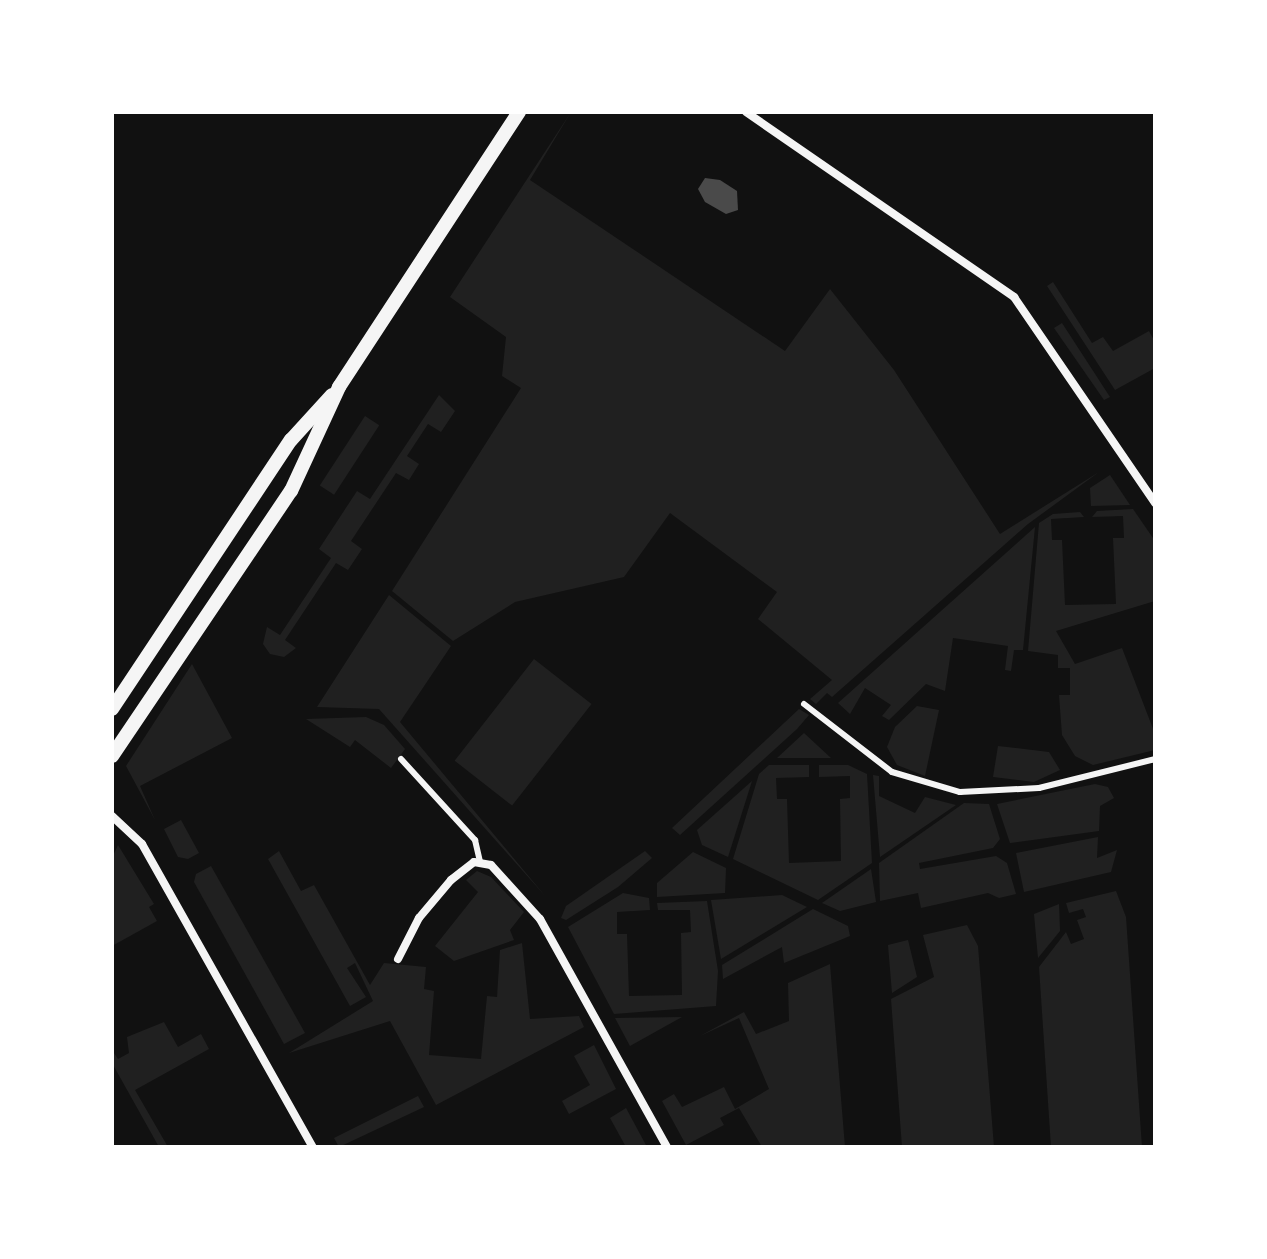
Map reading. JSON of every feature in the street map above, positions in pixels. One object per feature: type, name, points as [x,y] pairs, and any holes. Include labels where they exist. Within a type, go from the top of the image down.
[{"type":"street","points":[[112,756],[291,491],[339,387],[519,112]]},
{"type":"street","points":[[746,112],[1014,297],[1155,503]]},
{"type":"street","points":[[112,709],[291,440],[339,387]]},
{"type":"street","points":[[112,816],[142,844],[313,1147]]},
{"type":"street","points":[[398,959],[427,908],[462,870],[480,861],[500,872],[540,919],[667,1147]]},
{"type":"lane","points":[[804,704],[892,772],[960,792],[1039,788],[1155,759]]},
{"type":"lane","points":[[401,759],[475,840],[480,861]]},
{"type":"shaded area","points":[[571,112],[530,180],[785,351],[830,289],[894,370],[1000,534],[1099,472],[1028,524],[832,697],[827,693],[816,704],[810,699],[832,680],[758,619],[777,592],[670,513],[624,577],[515,602],[453,641],[392,591],[521,388],[502,376],[506,337],[450,297]]},
{"type":"shaded area","points":[[1053,282],[1092,343],[1103,337],[1113,351],[1149,331],[1155,342],[1155,368],[1115,390],[1047,286]]},
{"type":"shaded area","points":[[1062,323],[1110,397],[1104,400],[1054,328]]},
{"type":"shaded area","points":[[439,395],[455,411],[441,432],[428,424],[407,456],[419,464],[409,480],[396,473],[351,541],[362,549],[348,570],[336,563],[285,640],[296,648],[284,657],[270,654],[263,644],[267,627],[280,635],[331,558],[319,549],[357,491],[370,499]]},
{"type":"shaded area","points":[[365,416],[379,425],[334,495],[320,486]]},
{"type":"shaded area","points":[[1110,475],[1130,505],[1091,506],[1090,488]]},
{"type":"shaded area","points":[[1133,509],[1155,541],[1155,601],[1056,631],[1075,664],[1122,648],[1155,734],[1155,750],[1093,765],[1075,756],[1062,735],[1059,695],[1070,695],[1070,668],[1058,668],[1058,655],[1028,651],[1039,523],[1053,514],[1080,512],[1084,517],[1051,519],[1052,540],[1062,540],[1065,605],[1116,604],[1113,538],[1124,538],[1123,516],[1092,517],[1097,511]]},
{"type":"shaded area","points":[[1035,527],[1023,650],[1014,650],[1011,671],[1005,670],[1008,646],[953,638],[945,691],[926,684],[889,720],[882,716],[891,705],[865,688],[850,714],[838,703]]},
{"type":"shaded area","points":[[389,595],[451,646],[400,722],[546,897],[379,709],[317,707]]},
{"type":"shaded area","points":[[534,659],[592,704],[512,806],[455,761]]},
{"type":"shaded area","points":[[192,664],[232,738],[140,786],[155,820],[126,766]]},
{"type":"shaded area","points":[[917,706],[939,710],[925,776],[897,765],[887,747],[895,727]]},
{"type":"shaded area","points":[[799,709],[809,715],[797,729],[680,835],[672,828]]},
{"type":"shaded area","points":[[366,717],[384,725],[405,749],[391,768],[355,740],[350,747],[306,719]]},
{"type":"shaded area","points":[[804,733],[831,758],[777,758]]},
{"type":"shaded area","points":[[998,746],[1049,752],[1060,770],[1034,782],[993,777]]},
{"type":"shaded area","points":[[769,765],[809,765],[809,777],[776,778],[777,799],[787,799],[789,863],[841,861],[840,799],[850,798],[850,776],[819,777],[819,765],[848,765],[867,774],[872,863],[818,900],[733,859],[759,774]]},
{"type":"shaded area","points":[[873,775],[879,776],[879,796],[915,813],[925,797],[956,805],[880,857]]},
{"type":"shaded area","points":[[752,781],[728,857],[702,845],[697,830]]},
{"type":"shaded area","points":[[1095,784],[1108,787],[1114,798],[1100,806],[1099,831],[1010,843],[997,804]]},
{"type":"shaded area","points":[[964,803],[989,804],[1000,839],[993,848],[919,863],[920,869],[996,856],[1007,863],[1016,894],[999,898],[988,893],[921,908],[918,893],[880,901],[879,863]]},
{"type":"shaded area","points":[[181,820],[199,853],[188,859],[178,857],[164,829]]},
{"type":"shaded area","points":[[1098,837],[1097,858],[1117,850],[1111,872],[1024,892],[1016,853]]},
{"type":"shaded area","points":[[118,845],[154,904],[149,907],[157,921],[112,946],[112,858]]},
{"type":"shaded area","points":[[279,851],[301,891],[314,885],[370,985],[384,963],[426,967],[424,989],[434,991],[429,1055],[481,1059],[487,996],[497,997],[500,950],[522,943],[530,1019],[579,1016],[584,1027],[436,1105],[390,1021],[289,1053],[373,1001],[355,963],[347,968],[366,997],[350,1006],[268,859]]},
{"type":"shaded area","points":[[645,851],[652,858],[618,887],[566,920],[561,918],[566,906]]},
{"type":"shaded area","points":[[693,852],[726,868],[725,893],[657,897],[657,883]]},
{"type":"shaded area","points":[[211,866],[305,1033],[284,1044],[194,882],[196,874]]},
{"type":"shaded area","points":[[871,869],[876,902],[840,911],[822,903]]},
{"type":"shaded area","points":[[477,871],[491,877],[524,912],[510,930],[514,940],[454,961],[435,946],[478,892],[466,880]]},
{"type":"shaded area","points":[[1116,891],[1126,917],[1142,1147],[1051,1147],[1039,967],[1066,932],[1071,944],[1084,939],[1077,920],[1086,917],[1083,909],[1069,913],[1066,903]]},
{"type":"shaded area","points":[[623,893],[649,898],[650,910],[617,912],[617,934],[627,934],[629,996],[682,995],[681,933],[691,932],[690,910],[658,910],[657,903],[707,901],[718,971],[716,1006],[614,1014],[568,927]]},
{"type":"shaded area","points":[[782,895],[807,907],[721,959],[711,900]]},
{"type":"shaded area","points":[[1059,904],[1060,931],[1038,958],[1034,914]]},
{"type":"shaded area","points":[[813,909],[848,926],[850,936],[784,963],[782,947],[723,979],[722,965]]},
{"type":"shaded area","points":[[967,925],[978,946],[994,1147],[902,1147],[891,999],[934,977],[923,935]]},
{"type":"shaded area","points":[[908,940],[917,977],[892,993],[888,945]]},
{"type":"shaded area","points":[[830,964],[845,1147],[762,1147],[739,1108],[720,1118],[724,1125],[686,1145],[662,1101],[674,1094],[682,1107],[724,1087],[735,1109],[769,1089],[739,1018],[700,1036],[744,1012],[756,1034],[789,1021],[788,983]]},
{"type":"shaded area","points":[[682,1017],[630,1046],[615,1018]]},
{"type":"shaded area","points":[[164,1022],[178,1047],[201,1034],[209,1049],[135,1090],[168,1147],[159,1147],[112,1063],[112,1050],[118,1059],[129,1053],[127,1037]]},
{"type":"shaded area","points":[[594,1045],[616,1089],[569,1114],[562,1101],[590,1085],[574,1056]]},
{"type":"shaded area","points":[[418,1096],[424,1107],[339,1147],[334,1138]]},
{"type":"shaded area","points":[[626,1108],[647,1147],[626,1147],[610,1118]]},
{"type":"building","points":[[705,178],[720,180],[737,191],[738,210],[726,214],[705,202],[698,189]]}]
